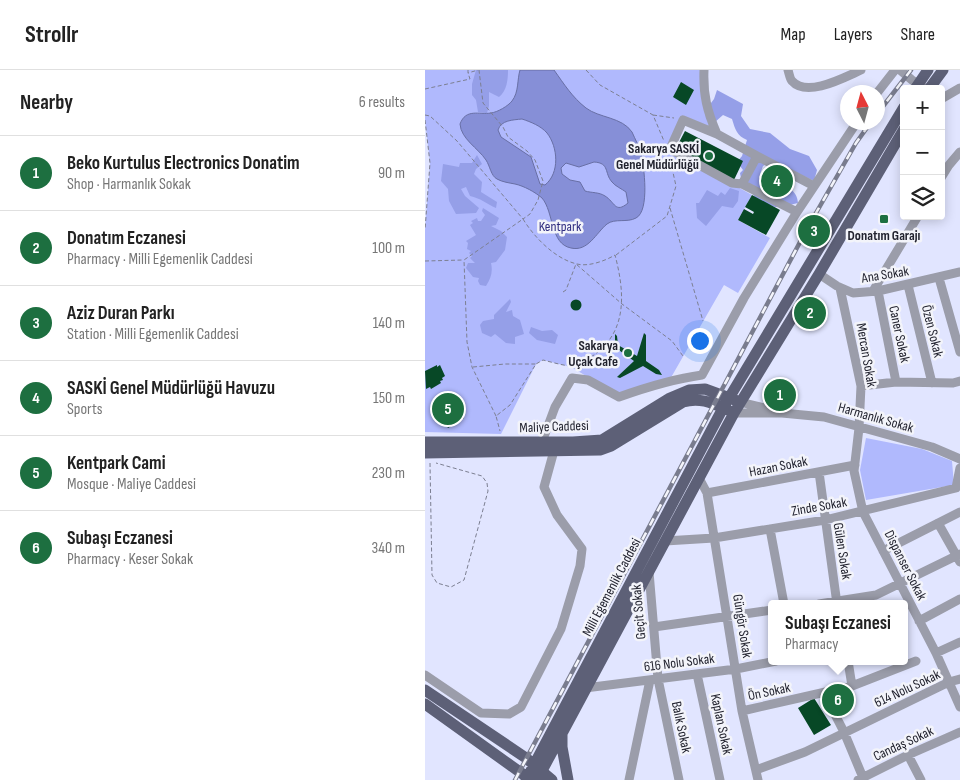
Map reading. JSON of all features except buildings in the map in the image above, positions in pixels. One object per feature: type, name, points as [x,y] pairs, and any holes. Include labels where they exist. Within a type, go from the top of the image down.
[{"type":"main road","points":[[923,85],[927,70]]},
{"type":"main road","points":[[924,85],[943,70]]},
{"type":"main road","name":"Milli Egemenlik Caddesi","points":[[533,775],[726,403],[900,114]]},
{"type":"main road","points":[[726,403],[740,402],[819,274],[903,130]]},
{"type":"main road","points":[[705,389],[726,403],[734,412]]},
{"type":"main road","name":"Maliye Caddesi","points":[[427,458],[555,447],[602,440],[676,395],[689,390],[705,389]]},
{"type":"main road","name":"Maliye Caddesi","points":[[425,442],[542,442],[555,447],[605,448],[677,405],[690,400],[726,403]]},
{"type":"main road","name":"Milli Egemenlik Caddesi","points":[[533,775],[562,733],[740,402]]},
{"type":"main road","points":[[425,690],[527,758],[533,775]]},
{"type":"main road","points":[[425,704],[533,775],[552,780]]},
{"type":"main road","points":[[562,733],[562,747],[568,780]]},
{"type":"street","points":[[705,70],[704,87],[708,114],[717,134]]},
{"type":"street","points":[[788,70],[792,81],[802,87],[821,87],[861,70]]},
{"type":"street","points":[[883,85],[895,70]]},
{"type":"street","points":[[900,70],[919,85]]},
{"type":"street","points":[[945,91],[960,87]]},
{"type":"street","points":[[945,96],[960,87]]},
{"type":"street","points":[[797,212],[742,184],[732,183],[670,149],[683,120],[717,134],[815,186]]},
{"type":"street","points":[[705,389],[702,375],[744,298],[797,212],[852,130]]},
{"type":"street","points":[[943,175],[960,152]]},
{"type":"street","points":[[742,184],[757,156]]},
{"type":"street","points":[[875,291],[916,220]]},
{"type":"street","name":"Ana Sokak","points":[[819,274],[840,288],[853,293],[908,285],[960,272]]},
{"type":"street","points":[[939,278],[960,352]]},
{"type":"street","name":"Özen Sokak","points":[[908,285],[932,383]]},
{"type":"street","name":"Mercan Sokak","points":[[840,288],[861,386],[859,428]]},
{"type":"street","name":"Caner Sokak","points":[[875,291],[896,382]]},
{"type":"street","points":[[542,442],[555,407],[572,378],[588,380],[619,397],[669,381],[702,375]]},
{"type":"street","points":[[861,386],[896,382],[957,384]]},
{"type":"street","name":"Harmanlık Sokak","points":[[740,402],[782,413]]},
{"type":"street","name":"Harmanlık Sokak","points":[[734,412],[782,413],[824,417],[932,447],[960,459]]},
{"type":"street","name":"Dispanser Sokak","points":[[859,428],[854,471],[863,512],[908,600]]},
{"type":"street","points":[[425,675],[481,713],[509,714],[521,707],[561,629],[580,566],[582,549],[557,515],[544,486],[555,447]]},
{"type":"street","name":"Hazan Sokak","points":[[707,493],[855,465]]},
{"type":"street","name":"Zinde Sokak","points":[[665,541],[715,538],[825,520],[958,490],[960,468]]},
{"type":"street","name":"Gülen Sokak","points":[[819,472],[837,600]]},
{"type":"street","name":"Güngör Sokak","points":[[699,478],[707,493],[742,711],[755,777]]},
{"type":"street","points":[[883,551],[960,512]]},
{"type":"street","points":[[852,600],[876,595],[959,557],[938,523]]},
{"type":"street","points":[[770,529],[783,600]]},
{"type":"street","name":"Geçit Sokak","points":[[629,780],[654,679],[654,627],[649,572]]},
{"type":"street","points":[[919,621],[960,599]]},
{"type":"street","name":"Dispanser Sokak","points":[[908,600],[936,653],[960,707]]},
{"type":"street","points":[[654,627],[768,611]]},
{"type":"street","points":[[936,653],[960,642]]},
{"type":"street","name":"Ön Sokak","points":[[908,664],[916,661]]},
{"type":"street","name":"616 Nolu Sokak","points":[[585,688],[736,669],[768,663]]},
{"type":"street","points":[[849,665],[852,686]]},
{"type":"street","name":"Ön Sokak","points":[[742,711],[852,686],[906,665]]},
{"type":"street","name":"Kaplan Sokak","points":[[697,674],[720,780]]},
{"type":"street","name":"Balık Sokak","points":[[654,679],[679,780]]},
{"type":"street","name":"614 Nolu Sokak","points":[[755,777],[844,732],[949,682],[960,679]]},
{"type":"street","points":[[825,693],[844,732],[862,779]]},
{"type":"street","name":"Candaş Sokak","points":[[862,779],[909,754],[960,732]]},
{"type":"street","points":[[909,754],[921,780]]},
{"type":"path","points":[[425,89],[470,80],[468,71],[479,70],[483,103],[503,127],[508,137],[527,151],[535,160],[543,182],[538,200],[530,214],[464,260],[425,261]]},
{"type":"path","points":[[586,70],[600,85],[653,115],[683,120]]},
{"type":"path","points":[[425,114],[430,116],[457,140],[540,241],[576,264],[622,304],[672,340],[683,356]]},
{"type":"path","points":[[653,115],[666,146]]},
{"type":"path","points":[[425,120],[431,163],[425,230]]},
{"type":"path","points":[[576,264],[594,263],[615,255],[667,216],[676,186],[669,153]]},
{"type":"path","points":[[670,207],[703,321]]},
{"type":"path","points":[[496,416],[510,406],[536,364],[543,360],[571,366],[585,362],[602,350],[615,332],[622,304],[621,280],[615,255]]},
{"type":"path","points":[[464,260],[467,342],[472,367],[496,416],[501,434]]},
{"type":"path","points":[[563,292],[566,290],[576,264]]},
{"type":"path","points":[[472,367],[536,364]]},
{"type":"path","points":[[427,458],[483,476],[487,483],[488,491],[464,580],[451,587],[437,583],[432,575],[427,458]]},
{"type":"green space","name":"Kentpark","points":[[425,70],[704,70],[704,87],[717,134],[683,120],[670,149],[752,195],[738,220],[770,238],[738,293],[724,285],[669,381],[620,396],[571,367],[543,360],[536,364],[501,434],[425,432],[425,230],[430,163],[425,120]]},
{"type":"green space","points":[[866,438],[922,449],[952,461],[954,485],[866,500],[860,470]]},
{"type":"shaded area","points":[[476,70],[508,70],[507,85],[504,92],[499,97],[489,92],[487,113],[478,112],[476,100],[472,95],[472,84]]},
{"type":"shaded area","points":[[520,70],[554,70],[572,95],[586,108],[622,123],[632,132],[641,153],[645,188],[643,207],[636,218],[610,222],[587,245],[571,248],[559,240],[549,211],[542,198],[533,191],[501,181],[493,176],[486,160],[463,134],[460,124],[469,114],[494,112],[508,105],[516,94]],"holes":[[[522,119],[536,124],[551,139],[556,160],[553,174],[545,185],[540,184],[531,157],[501,137],[498,130],[505,122]],[[594,162],[605,166],[612,182],[626,192],[628,203],[620,207],[615,206],[605,196],[585,191],[580,182],[570,180],[562,174],[561,168],[566,163],[579,167]]]},
{"type":"shaded area","points":[[717,90],[743,104],[741,116],[750,129],[770,133],[790,149],[809,156],[817,170],[814,181],[772,161],[763,166],[759,177],[766,190],[768,186],[773,185],[783,186],[792,190],[798,203],[775,207],[757,200],[741,178],[740,173],[743,170],[737,162],[742,156],[747,140],[737,132],[732,119],[723,115],[715,122],[706,119],[705,111],[714,99]]},
{"type":"shaded area","points":[[477,155],[482,164],[476,169],[474,174],[482,182],[481,192],[497,202],[496,208],[470,196],[466,187],[461,189],[465,196],[479,208],[476,213],[456,214],[449,201],[448,189],[441,181],[443,164],[459,167],[460,163],[472,163]]},
{"type":"shaded area","points":[[767,168],[794,182],[787,195],[760,181]]},
{"type":"shaded area","points":[[730,188],[739,191],[738,201],[733,208],[722,206],[706,226],[697,218],[696,203],[699,203],[707,190],[718,196],[721,192],[725,195]]},
{"type":"shaded area","points":[[483,208],[499,218],[496,225],[491,226],[501,231],[507,237],[505,250],[496,262],[491,263],[491,275],[486,286],[480,285],[479,278],[473,277],[466,268],[468,263],[475,263],[470,258],[472,256],[469,253],[471,251],[467,249],[468,243],[466,241],[476,235],[470,225],[473,223],[471,221],[477,218],[478,221],[481,221],[485,215],[482,211]]},
{"type":"shaded area","points":[[510,299],[511,302],[506,312],[512,310],[513,316],[520,320],[524,334],[515,337],[515,344],[506,343],[495,334],[491,337],[482,333],[480,325],[483,321],[494,319],[494,315]]},
{"type":"shaded area","points":[[531,327],[542,331],[552,330],[558,335],[555,344],[537,340],[529,333]]},
{"type":"railway","points":[[885,104],[911,70]]},
{"type":"railway","points":[[515,780],[808,227],[865,130]]},
{"type":"place","name":"Sakarya SASKİ Genel Müdürlüğü","points":[[709,156]]},
{"type":"place","name":"SASKİ Genel Müdürlüğü Havuzu","points":[[777,181]]},
{"type":"place","name":"Donatım Garajı","points":[[884,219]]},
{"type":"place","name":"Aziz Duran Parkı","points":[[814,231]]},
{"type":"place","name":"Donatım Eczanesi","points":[[810,313]]},
{"type":"place","name":"Sakarya Uçak Cafe","points":[[628,353]]},
{"type":"place","name":"Beko Kurtulus Electronics Donatim","points":[[780,395]]},
{"type":"place","name":"Kentpark Cami","points":[[448,409]]},
{"type":"place","name":"Subaşı Eczanesi","points":[[838,700]]}]
